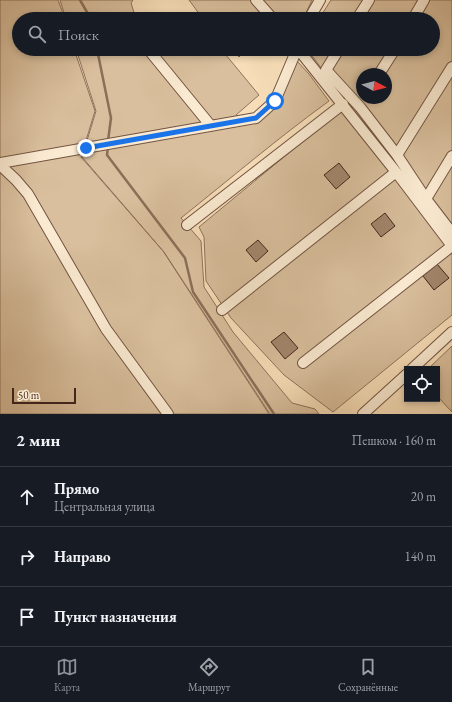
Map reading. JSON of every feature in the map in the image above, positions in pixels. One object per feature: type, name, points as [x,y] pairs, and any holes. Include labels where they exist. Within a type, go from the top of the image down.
[{"type":"street","points":[[256,0],[266,12]]},
{"type":"street","points":[[313,12],[320,0]]},
{"type":"street","points":[[362,12],[369,0]]},
{"type":"street","points":[[417,12],[424,0]]},
{"type":"street","points":[[154,56],[211,126]]},
{"type":"street","points":[[0,164],[135,138],[256,118],[275,101],[294,56]]},
{"type":"street","points":[[303,56],[343,104],[452,246],[303,363]]},
{"type":"street","points":[[335,56],[326,70],[356,97]]},
{"type":"street","points":[[383,68],[390,56]]},
{"type":"street","points":[[398,155],[452,67]]},
{"type":"street","points":[[187,225],[343,104]]},
{"type":"street","points":[[363,104],[426,199],[452,233]]},
{"type":"street","points":[[426,199],[452,156]]},
{"type":"street","points":[[0,164],[28,194],[106,330],[168,414]]},
{"type":"street","points":[[222,310],[396,172]]},
{"type":"street","points":[[415,366],[452,332]]},
{"type":"street","points":[[363,414],[404,377]]},
{"type":"shaded area","points":[[0,0],[58,0],[62,12],[12,12],[12,56],[76,56],[95,111],[81,157],[163,251],[269,414],[0,414]]},
{"type":"shaded area","points":[[60,0],[133,0],[131,3],[134,12],[64,12]]},
{"type":"shaded area","points":[[189,0],[312,0],[306,12],[198,12]]},
{"type":"shaded area","points":[[331,0],[452,0],[452,315],[333,412],[284,375],[231,318],[206,281],[204,237],[199,227],[348,104],[312,56],[440,56],[440,12],[323,12]]},
{"type":"shaded area","points":[[78,56],[227,56],[259,95],[236,115],[256,121],[277,107],[297,61],[309,74],[329,101],[181,218],[201,241],[204,287],[233,332],[292,403],[315,409],[319,414],[270,414],[164,252],[82,157],[96,111]]},
{"type":"shaded area","points":[[452,346],[452,412],[440,399],[440,366],[431,366]]},
{"type":"building","points":[[339,163],[350,177],[336,189],[324,175]]},
{"type":"building","points":[[385,213],[395,226],[381,237],[371,224]]},
{"type":"building","points":[[258,240],[268,251],[256,262],[246,250]]},
{"type":"building","points":[[437,264],[449,278],[434,290],[423,276]]},
{"type":"building","points":[[284,332],[298,348],[285,359],[271,342]]},
{"type":"waterway","points":[[80,0],[87,12]]},
{"type":"waterway","points":[[98,56],[111,118],[108,141]]},
{"type":"waterway","points":[[108,146],[107,155],[185,258],[193,292],[274,414]]},
{"type":"route","points":[[86,148],[135,138],[256,118],[275,101]]}]
